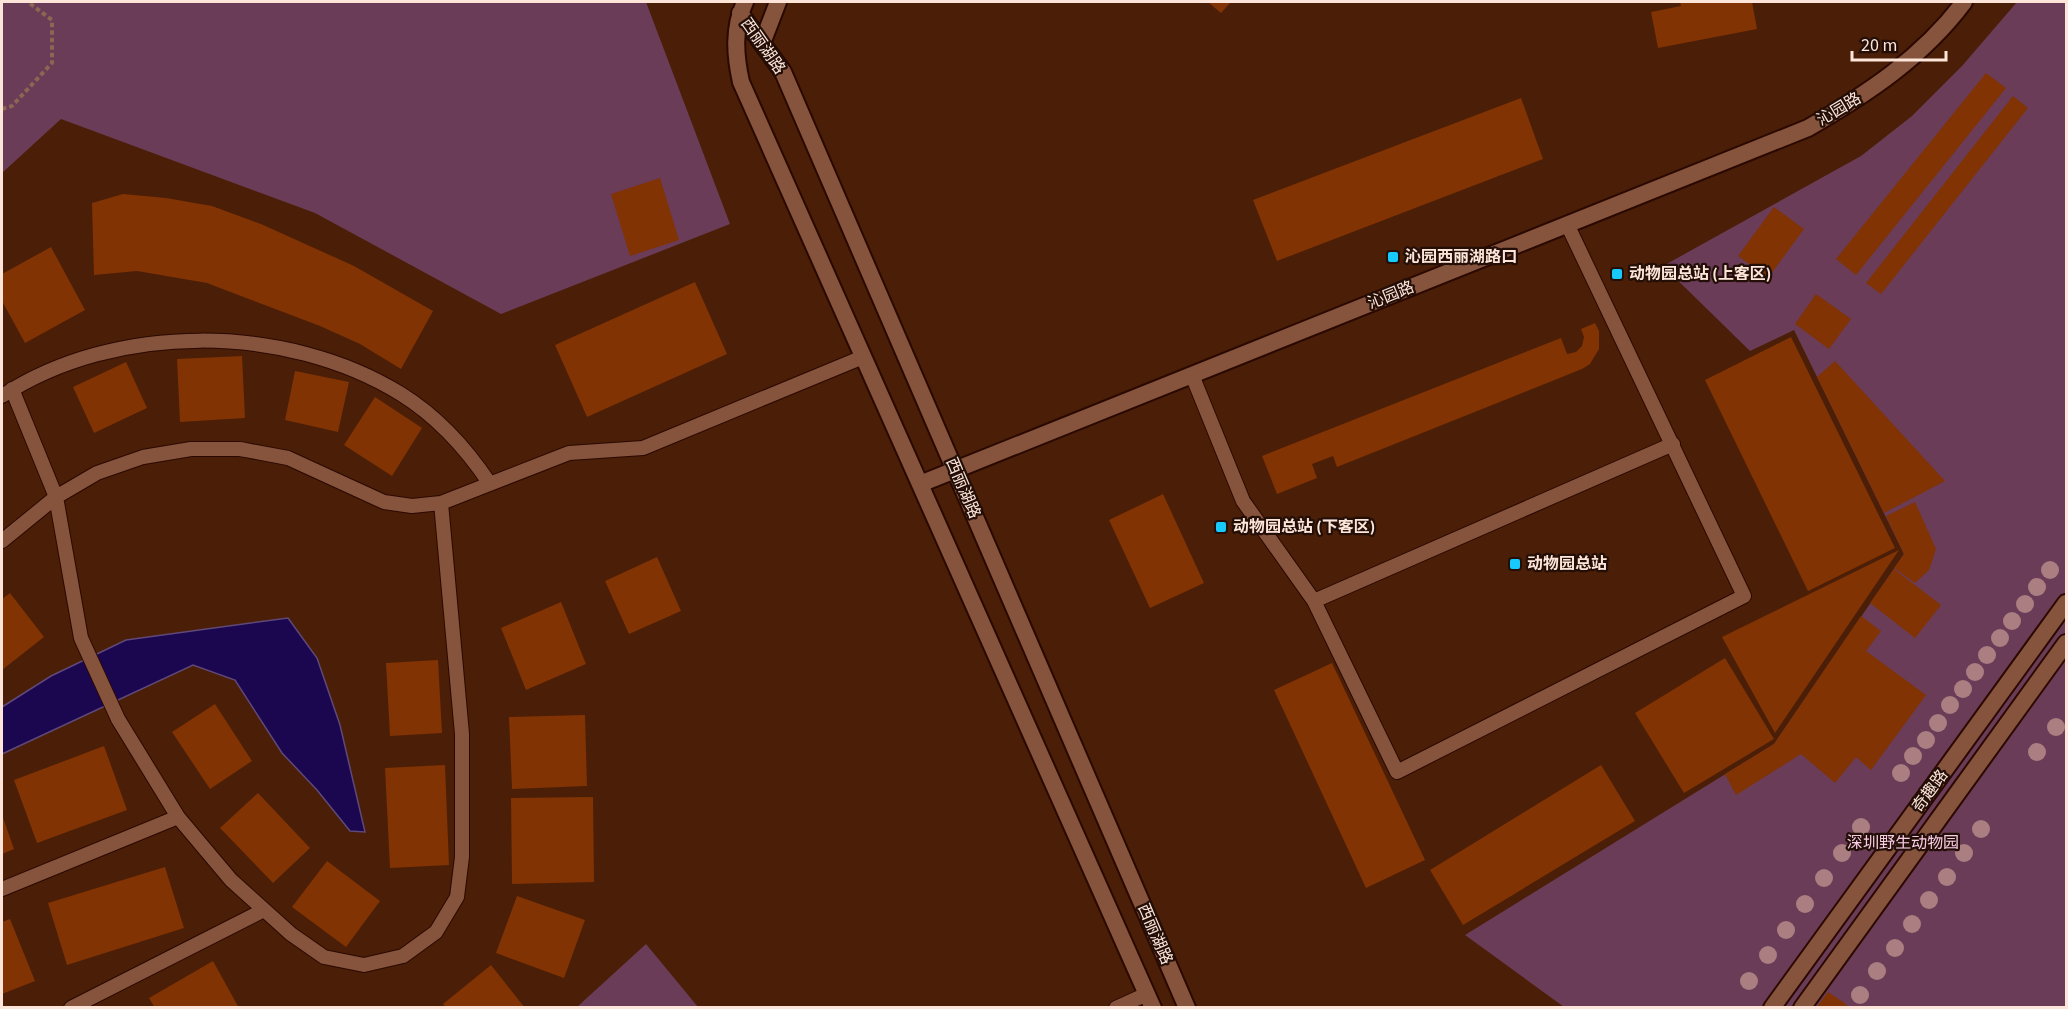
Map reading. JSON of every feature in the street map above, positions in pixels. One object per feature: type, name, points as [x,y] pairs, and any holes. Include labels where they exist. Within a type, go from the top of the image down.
[{"type":"street","points":[[763,41],[778,2]]},
{"type":"street","name":"沁园路","points":[[920,484],[1808,128],[1857,100],[1907,63],[1964,2]]},
{"type":"street","name":"西丽湖路","points":[[740,5],[783,72],[1187,1008]]},
{"type":"street","name":"西丽湖路","points":[[740,5],[735,53],[741,82],[1150,1001]]},
{"type":"street","name":"奇趣路","points":[[1772,1008],[2067,603]]},
{"type":"street","name":"奇趣路","points":[[1802,1008],[2067,643]]},
{"type":"lane","points":[[1192,375],[1243,501],[1314,601],[1397,772],[1744,596],[1567,225]]},
{"type":"lane","points":[[441,503],[462,734],[462,856],[457,897],[436,932],[403,956],[364,965],[324,957],[291,934],[231,880],[178,818],[118,719],[81,638],[56,497],[7,392],[62,366],[148,344],[218,340],[271,348],[344,368],[401,394],[451,434],[490,484]]},
{"type":"lane","points":[[2,541],[56,497],[97,473],[143,457],[191,449],[240,449],[288,458],[384,502],[412,506],[441,503],[568,453],[643,448],[863,357]]},
{"type":"lane","points":[[1314,601],[1673,444]]},
{"type":"lane","points":[[2,889],[178,818]]},
{"type":"lane","points":[[71,1008],[264,910]]},
{"type":"lane","points":[[1116,1008],[1150,1001]]},
{"type":"path","points":[[2,109],[12,106],[52,63],[52,20],[28,2]]},
{"type":"green space","points":[[2,2],[646,2],[730,224],[501,314],[315,213],[61,119],[2,173]]},
{"type":"green space","name":"深圳野生动物园","points":[[2017,2],[2066,2],[2066,1007],[1564,1007],[1465,935],[1774,744],[1904,554],[1794,330],[1750,351],[1663,266],[1861,156],[1912,116],[1962,66]]},
{"type":"green space","points":[[646,944],[698,1007],[577,1007]]},
{"type":"shaded area","points":[[288,618],[317,658],[340,725],[365,832],[350,831],[317,790],[282,753],[235,680],[193,665],[2,754],[2,707],[51,676],[126,640]]},
{"type":"building","points":[[1208,2],[1231,2],[1221,13]]},
{"type":"building","points":[[1680,2],[1752,2],[1757,29],[1658,48],[1651,12],[1681,6]]},
{"type":"building","points":[[1986,73],[2006,88],[1856,275],[1836,259]]},
{"type":"building","points":[[2013,96],[2028,108],[1881,294],[1866,283]]},
{"type":"building","points":[[1521,98],[1543,159],[1277,261],[1253,200]]},
{"type":"building","points":[[660,178],[679,240],[630,256],[611,194]]},
{"type":"building","points":[[123,194],[212,206],[261,224],[354,266],[433,311],[401,369],[360,344],[320,326],[207,283],[137,271],[94,275],[92,203]]},
{"type":"building","points":[[1774,207],[1804,229],[1768,278],[1738,256]]},
{"type":"building","points":[[51,247],[85,310],[25,343],[2,301],[2,274]]},
{"type":"building","points":[[695,282],[727,354],[587,417],[555,345]]},
{"type":"building","points":[[1816,294],[1851,319],[1829,349],[1795,324]]},
{"type":"building","points":[[1595,323],[1599,331],[1599,349],[1590,364],[1582,369],[1337,467],[1333,456],[1312,464],[1317,478],[1277,494],[1262,456],[1561,338],[1567,354],[1576,352],[1582,346],[1584,337],[1581,329]]},
{"type":"building","points":[[1791,337],[1895,548],[1808,591],[1705,380]]},
{"type":"building","points":[[242,356],[245,418],[180,422],[177,359]]},
{"type":"building","points":[[1835,361],[1945,481],[1884,513],[1817,377]]},
{"type":"building","points":[[126,362],[147,408],[94,433],[73,387]]},
{"type":"building","points":[[295,371],[349,382],[338,432],[285,420]]},
{"type":"building","points":[[375,397],[422,428],[392,476],[344,445]]},
{"type":"building","points":[[1163,494],[1204,583],[1150,608],[1109,520]]},
{"type":"building","points":[[1915,502],[1936,549],[1929,570],[1915,583],[1894,568],[1904,554],[1886,516]]},
{"type":"building","points":[[1899,550],[1775,733],[1722,637]]},
{"type":"building","points":[[657,557],[681,611],[629,634],[605,581]]},
{"type":"building","points":[[1894,569],[1941,605],[1915,638],[1870,603]]},
{"type":"building","points":[[10,593],[44,637],[2,670],[2,599]]},
{"type":"building","points":[[561,602],[586,664],[526,690],[501,628]]},
{"type":"building","points":[[1861,616],[1881,631],[1866,651],[1926,695],[1871,770],[1856,757],[1835,783],[1801,754],[1736,795],[1725,774],[1774,744]]},
{"type":"building","points":[[1725,658],[1774,739],[1684,793],[1635,713]]},
{"type":"building","points":[[438,660],[442,733],[390,736],[386,663]]},
{"type":"building","points":[[1332,663],[1425,860],[1366,888],[1274,690]]},
{"type":"building","points":[[215,704],[252,761],[210,789],[172,732]]},
{"type":"building","points":[[585,715],[587,786],[512,789],[509,717]]},
{"type":"building","points":[[104,746],[127,810],[37,843],[14,780]]},
{"type":"building","points":[[445,765],[449,865],[390,868],[385,768]]},
{"type":"building","points":[[1601,765],[1635,821],[1463,925],[1430,870]]},
{"type":"building","points":[[258,793],[310,848],[273,883],[220,828]]},
{"type":"building","points":[[593,797],[594,882],[512,884],[511,798]]},
{"type":"building","points":[[2,815],[14,849],[2,854]]},
{"type":"building","points":[[327,861],[380,901],[346,947],[292,907]]},
{"type":"building","points":[[165,867],[184,928],[67,965],[48,903]]},
{"type":"building","points":[[517,896],[585,920],[564,978],[496,953]]},
{"type":"building","points":[[10,919],[35,981],[2,994],[2,922]]},
{"type":"building","points":[[213,961],[239,1008],[155,1008],[149,998]]},
{"type":"building","points":[[491,965],[525,1008],[446,1008],[443,1004]]},
{"type":"building","points":[[1828,992],[1843,1002],[1850,1008],[1816,1008]]},
{"type":"place","name":"沁园西丽湖路口","points":[[1393,257]]},
{"type":"place","name":"动物园总站 (上客区)","points":[[1617,274]]},
{"type":"place","name":"动物园总站 (下客区)","points":[[1221,527]]},
{"type":"place","name":"动物园总站","points":[[1515,564]]}]
